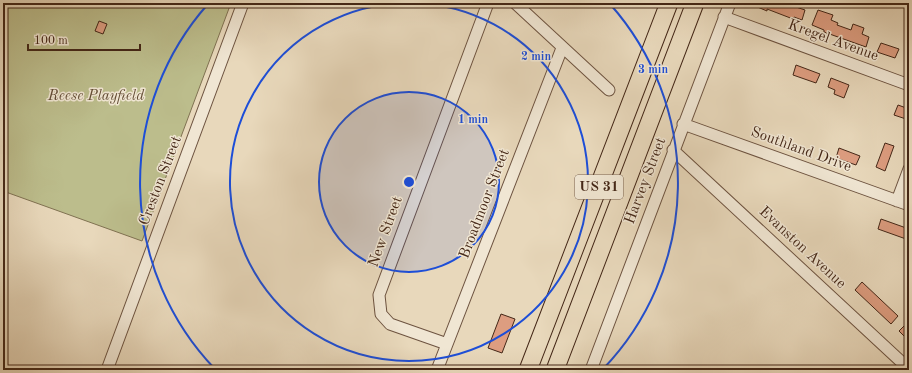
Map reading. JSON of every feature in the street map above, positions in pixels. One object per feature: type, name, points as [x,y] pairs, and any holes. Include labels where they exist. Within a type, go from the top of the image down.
[{"type":"highway","name":"US 31","points":[[528,370],[669,3]]},
{"type":"highway","name":"US 31","points":[[555,370],[695,3]]},
{"type":"street","name":"Creston Street","points":[[107,370],[243,3]]},
{"type":"street","name":"New Street","points":[[447,344],[390,324],[380,314],[379,295],[488,3]]},
{"type":"street","points":[[515,3],[609,90]]},
{"type":"street","name":"Harvey Street","points":[[591,370],[673,150],[730,3]]},
{"type":"street","name":"Kregel Avenue","points":[[724,17],[909,85]]},
{"type":"street","name":"Broadmoor Street","points":[[437,370],[562,48]]},
{"type":"street","name":"Southland Drive","points":[[683,124],[909,205]]},
{"type":"street","name":"Evanston Avenue","points":[[673,150],[909,369]]},
{"type":"street","points":[[897,201],[909,169]]},
{"type":"green space","name":"Reese Playfield","points":[[3,3],[231,3],[142,241],[3,191]]},
{"type":"building","points":[[748,3],[784,3],[805,10],[802,20],[794,17],[793,19]]},
{"type":"building","points":[[818,10],[833,15],[831,20],[838,23],[837,25],[851,30],[853,24],[864,28],[862,34],[869,37],[866,47],[824,32],[824,30],[812,25]]},
{"type":"building","points":[[99,21],[107,24],[103,34],[95,31]]},
{"type":"building","points":[[881,43],[899,49],[895,58],[877,52]]},
{"type":"building","points":[[796,65],[820,74],[816,83],[793,75]]},
{"type":"building","points":[[831,78],[849,85],[844,98],[834,94],[835,90],[828,87]]},
{"type":"building","points":[[898,105],[909,109],[906,119],[894,115]]},
{"type":"building","points":[[885,143],[894,146],[885,171],[876,167]]},
{"type":"building","points":[[839,148],[860,156],[856,165],[836,158]]},
{"type":"building","points":[[881,219],[909,229],[906,239],[878,229]]},
{"type":"building","points":[[862,282],[898,316],[891,324],[855,290]]},
{"type":"building","points":[[501,314],[515,319],[502,353],[488,348]]},
{"type":"building","points":[[906,324],[909,327],[909,341],[899,331]]}]
